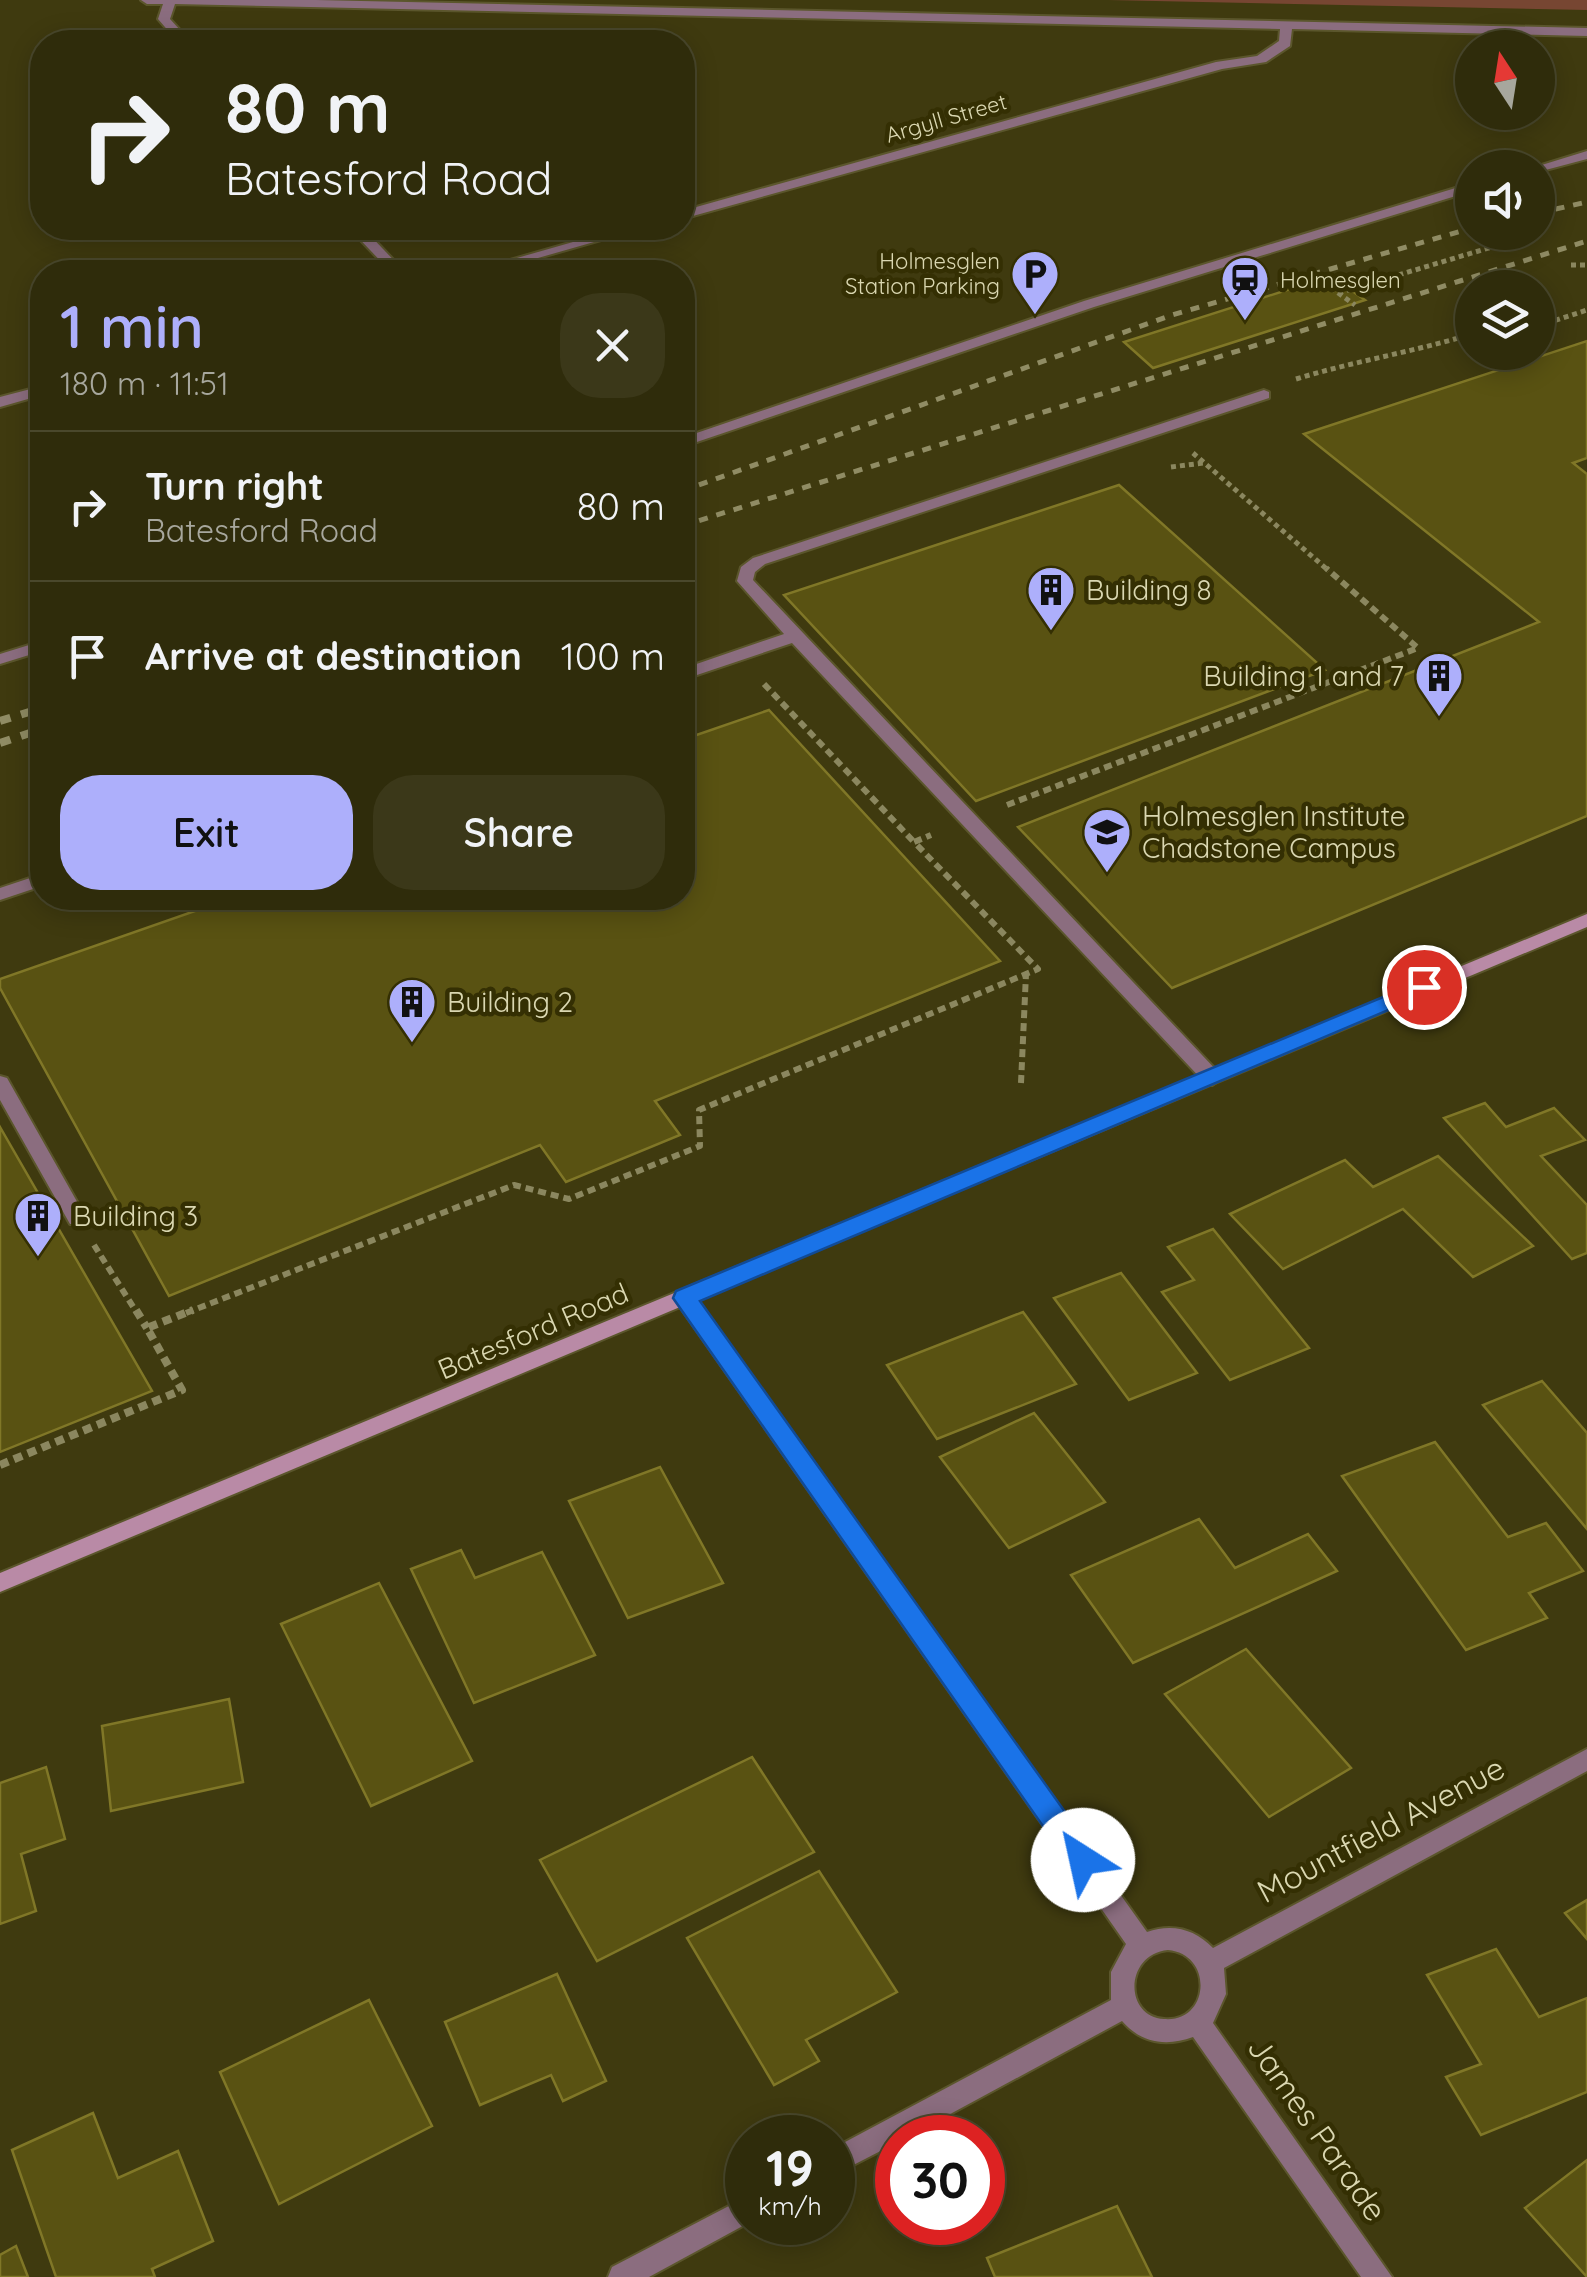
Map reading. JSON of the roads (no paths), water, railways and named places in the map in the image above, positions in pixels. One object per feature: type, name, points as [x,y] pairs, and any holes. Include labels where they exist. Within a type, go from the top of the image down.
[{"type":"main road","name":"Batesford Road","points":[[1530,942],[1587,909]]},
{"type":"main road","name":"Batesford Road","points":[[0,1583],[1587,920]]},
{"type":"street","points":[[148,0],[1587,32]]},
{"type":"street","points":[[170,0],[164,20],[174,30]]},
{"type":"street","points":[[1221,65],[1236,45],[1238,26]]},
{"type":"street","name":"Argyll Street","points":[[695,211],[1221,65],[1272,55],[1285,44],[1286,27]]},
{"type":"street","points":[[1555,163],[1587,155]]},
{"type":"street","points":[[695,438],[1090,304],[1455,192]]},
{"type":"street","points":[[367,240],[387,260]]},
{"type":"street","points":[[518,260],[592,240]]},
{"type":"street","points":[[0,402],[30,394]]},
{"type":"street","points":[[1212,1078],[965,821],[745,581],[747,570],[759,561],[1264,395]]},
{"type":"street","points":[[695,671],[795,636]]},
{"type":"street","points":[[0,660],[30,650]]},
{"type":"street","points":[[0,894],[30,884]]},
{"type":"street","points":[[0,1083],[78,1219]]},
{"type":"street","points":[[685,1298],[1142,1944]]},
{"type":"street","name":"Mountfield Avenue","points":[[1209,1963],[1587,1759]]},
{"type":"street","points":[[1156,1940],[1185,1944],[1209,1963],[1215,1976],[1215,2002],[1198,2022],[1168,2030],[1151,2026],[1126,2005],[1119,1977],[1131,1953],[1142,1944],[1156,1940]]},
{"type":"street","points":[[855,2151],[1126,2005]]},
{"type":"street","name":"James Parade","points":[[1198,2022],[1378,2277]]},
{"type":"street","points":[[622,2277],[725,2221]]},
{"type":"railway","points":[[1555,209],[1587,202]]},
{"type":"railway","points":[[695,486],[1172,315],[1455,233]]},
{"type":"railway","points":[[695,522],[1587,241]]},
{"type":"railway","points":[[0,721],[30,712]]},
{"type":"railway","points":[[0,743],[30,733]]},
{"type":"place","name":"Holmesglen Station Parking","points":[[1035,316]]},
{"type":"place","name":"Holmesglen","points":[[1245,322]]},
{"type":"place","name":"Building 8","points":[[1051,632]]},
{"type":"place","name":"Building 1 and 7","points":[[1439,718]]},
{"type":"place","name":"Holmesglen Institute Chadstone Campus","points":[[1107,874]]},
{"type":"place","name":"Building 2","points":[[412,1044]]},
{"type":"place","name":"Building 3","points":[[38,1258]]}]
